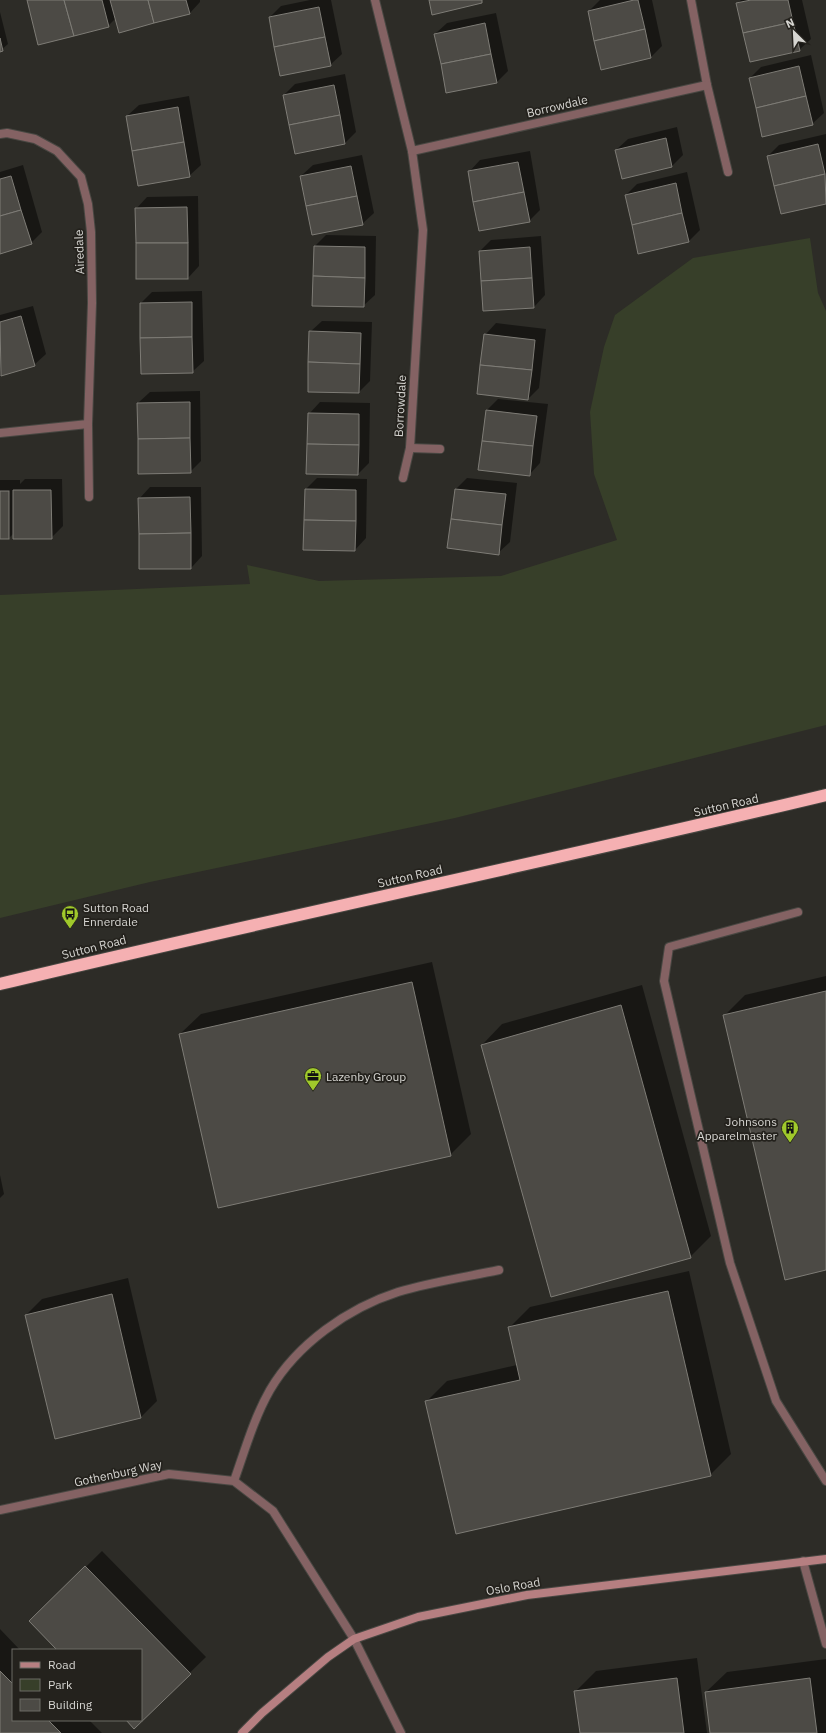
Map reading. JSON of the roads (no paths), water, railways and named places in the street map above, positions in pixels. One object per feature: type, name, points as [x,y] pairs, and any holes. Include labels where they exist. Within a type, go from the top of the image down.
[{"type":"highway","name":"Sutton Road","points":[[0,984],[147,948],[706,824],[826,795]]},
{"type":"street","name":"Borrowdale","points":[[375,0],[412,151],[423,230],[410,448],[403,478]]},
{"type":"street","points":[[691,0],[706,85],[728,172]]},
{"type":"street","name":"Borrowdale","points":[[412,151],[706,85]]},
{"type":"street","name":"Airedale","points":[[0,134],[7,133],[35,139],[57,151],[81,176],[88,204],[91,232],[92,303],[88,424],[90,497]]},
{"type":"street","points":[[0,433],[88,424]]},
{"type":"street","name":"Borrowdale","points":[[410,448],[440,449]]},
{"type":"street","points":[[798,912],[669,948],[664,981],[730,1263],[776,1401],[826,1481]]},
{"type":"street","points":[[402,1733],[354,1639],[273,1511],[234,1480],[252,1427],[271,1390],[294,1359],[315,1338],[340,1321],[368,1305],[398,1292],[499,1270]]},
{"type":"street","name":"Gothenburg Way","points":[[0,1510],[169,1474],[234,1480]]},
{"type":"street","name":"Oslo Road","points":[[242,1733],[262,1713],[328,1657],[354,1639],[418,1617],[527,1595],[826,1559]]},
{"type":"street","points":[[803,1561],[826,1644]]},
{"type":"place","name":"Sutton Road Ennerdale","points":[[70,929]]},
{"type":"place","name":"Lazenby Group","points":[[313,1091]]},
{"type":"place","name":"Johnsons Apparelmaster","points":[[790,1143]]}]
